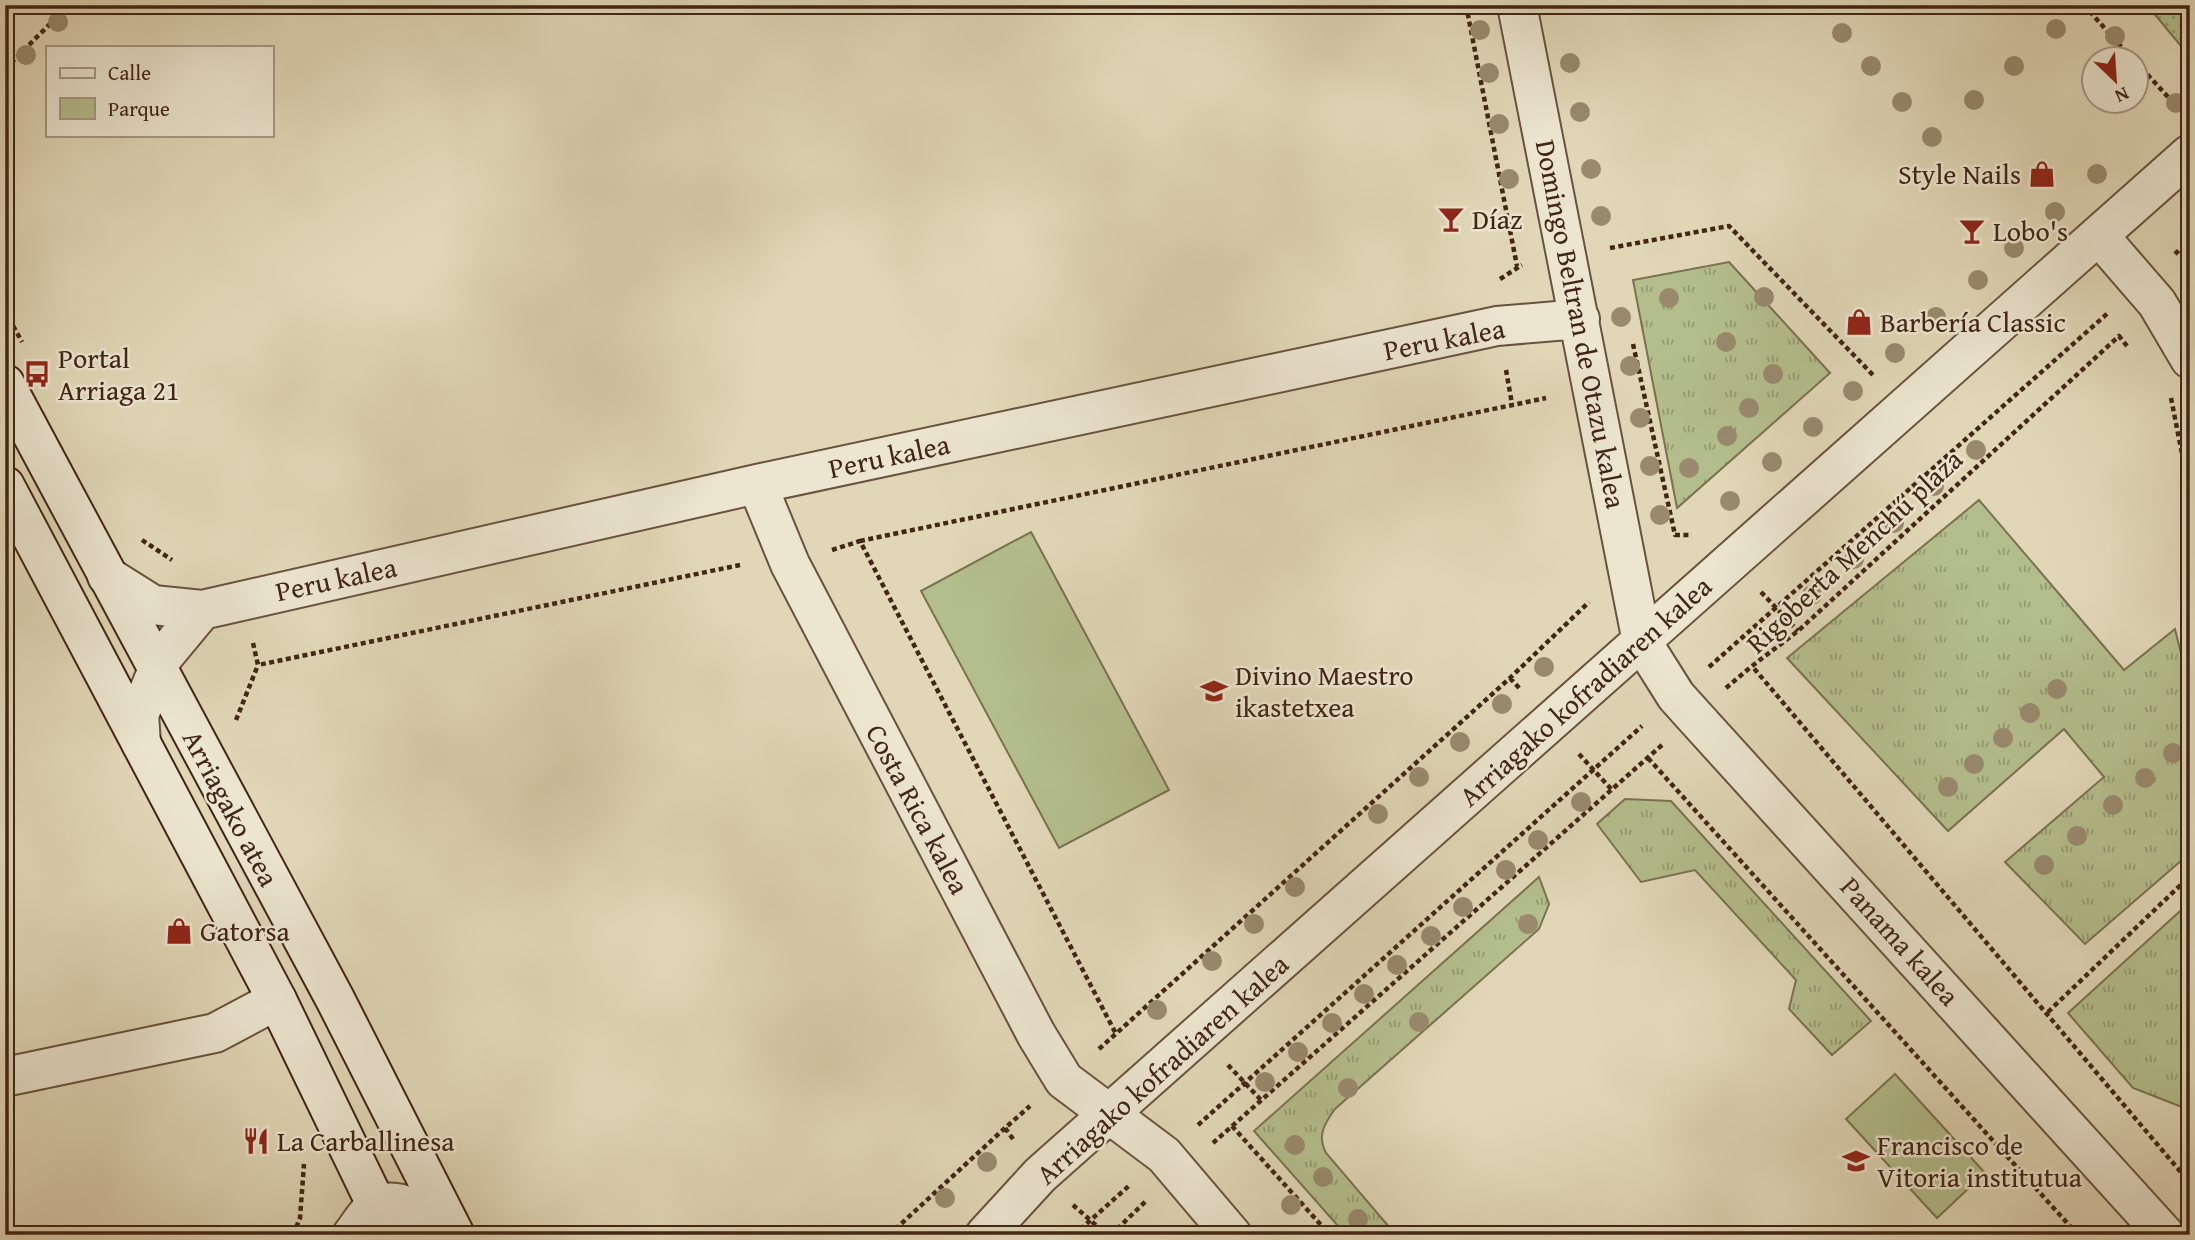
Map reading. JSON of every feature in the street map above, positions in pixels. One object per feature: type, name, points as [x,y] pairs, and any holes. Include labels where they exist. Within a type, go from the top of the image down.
[{"type":"street","name":"Domingo Beltran de Otazu kalea","points":[[1517,5],[1642,642]]},
{"type":"street","name":"Arriagako kofradiaren kalea","points":[[985,1235],[1040,1175],[2190,154]]},
{"type":"street","points":[[2099,236],[2141,283],[2190,359]]},
{"type":"street","name":"Peru kalea","points":[[107,576],[153,605],[202,610],[757,484],[1497,326],[1580,319]]},
{"type":"street","name":"Arriagako atea","points":[[5,384],[335,999],[454,1235]]},
{"type":"street","name":"Costa Rica kalea","points":[[757,484],[790,564],[1036,1034],[1064,1080],[1172,1164],[1233,1235]]},
{"type":"street","name":"Arriagako atea","points":[[5,486],[277,1000],[384,1220]]},
{"type":"street","points":[[141,743],[139,715],[157,670],[179,634],[202,610]]},
{"type":"street","name":"Panama kalea","points":[[1642,642],[1676,696],[2165,1235]]},
{"type":"street","points":[[5,1077],[215,1033],[277,1000]]},
{"type":"street","points":[[352,1235],[384,1220],[393,1202],[418,1210],[454,1235]]},
{"type":"path","points":[[5,69],[69,5]]},
{"type":"path","points":[[1466,5],[1517,266]]},
{"type":"path","points":[[2084,5],[2121,46]]},
{"type":"path","points":[[2150,78],[2178,108],[2190,98]]},
{"type":"path","points":[[1566,255],[1729,226],[1880,382]]},
{"type":"path","points":[[1609,234],[1614,260]]},
{"type":"path","points":[[1005,1128],[1040,1175],[1109,1235],[1172,1164],[1676,696],[2190,240]]},
{"type":"path","points":[[2190,258],[2187,260],[2190,264]]},
{"type":"path","points":[[5,311],[25,347]]},
{"type":"path","name":"Rigoberta Menchú plaza","points":[[2136,356],[2119,336],[1798,631],[1752,666],[2048,1012],[2190,1183]]},
{"type":"path","points":[[1632,339],[1675,535],[1696,536]]},
{"type":"path","points":[[2162,387],[2170,398],[2190,494]]},
{"type":"path","points":[[243,599],[258,665],[739,563],[750,580],[860,541],[1545,396]]},
{"type":"path","points":[[130,532],[174,561]]},
{"type":"path","points":[[860,541],[1116,1034]]},
{"type":"path","points":[[1165,991],[1510,678],[1594,598]]},
{"type":"path","points":[[1074,1235],[1172,1164],[1231,1126],[1648,758],[2078,1235]]},
{"type":"path","points":[[2048,1012],[2190,876]]},
{"type":"path","points":[[889,1235],[1031,1107],[1024,1094]]},
{"type":"path","points":[[1231,1126],[1330,1235]]},
{"type":"green space","points":[[2147,5],[2190,5],[2190,57]]},
{"type":"green space","points":[[1729,262],[1830,373],[1677,508],[1633,280]]},
{"type":"green space","points":[[1979,500],[2124,670],[2175,629],[2190,690],[2190,853],[2085,944],[2005,862],[2104,777],[2064,729],[1948,831],[1787,658]]},
{"type":"green space","points":[[1031,532],[1169,790],[1059,848],[921,591]]},
{"type":"green space","points":[[1625,799],[1671,801],[1871,1021],[1832,1055],[1789,1009],[1796,980],[1695,870],[1641,882],[1597,824]]},
{"type":"green space","points":[[1539,877],[1549,904],[1539,929],[1335,1109],[1328,1120],[1322,1136],[1326,1153],[1396,1235],[1346,1235],[1254,1131]]},
{"type":"green space","points":[[2190,902],[2190,1139],[2185,1133],[2182,1107],[2133,1088],[2068,1013]]},
{"type":"green space","points":[[1895,1074],[1985,1173],[1937,1218],[1846,1119]]},
{"type":"place","name":"Style Nails","points":[[2042,174]]},
{"type":"place","name":"Díaz","points":[[1451,219]]},
{"type":"place","name":"Lobo's","points":[[1972,231]]},
{"type":"place","name":"Barbería Classic","points":[[1859,322]]},
{"type":"place","name":"Portal Arriaga 21","points":[[37,374]]},
{"type":"place","name":"Divino Maestro ikastetxea","points":[[1214,691]]},
{"type":"place","name":"Gatorsa","points":[[179,931]]},
{"type":"place","name":"La Carballinesa","points":[[256,1141]]},
{"type":"place","name":"Francisco de Vitoria institutua","points":[[1856,1161]]}]
